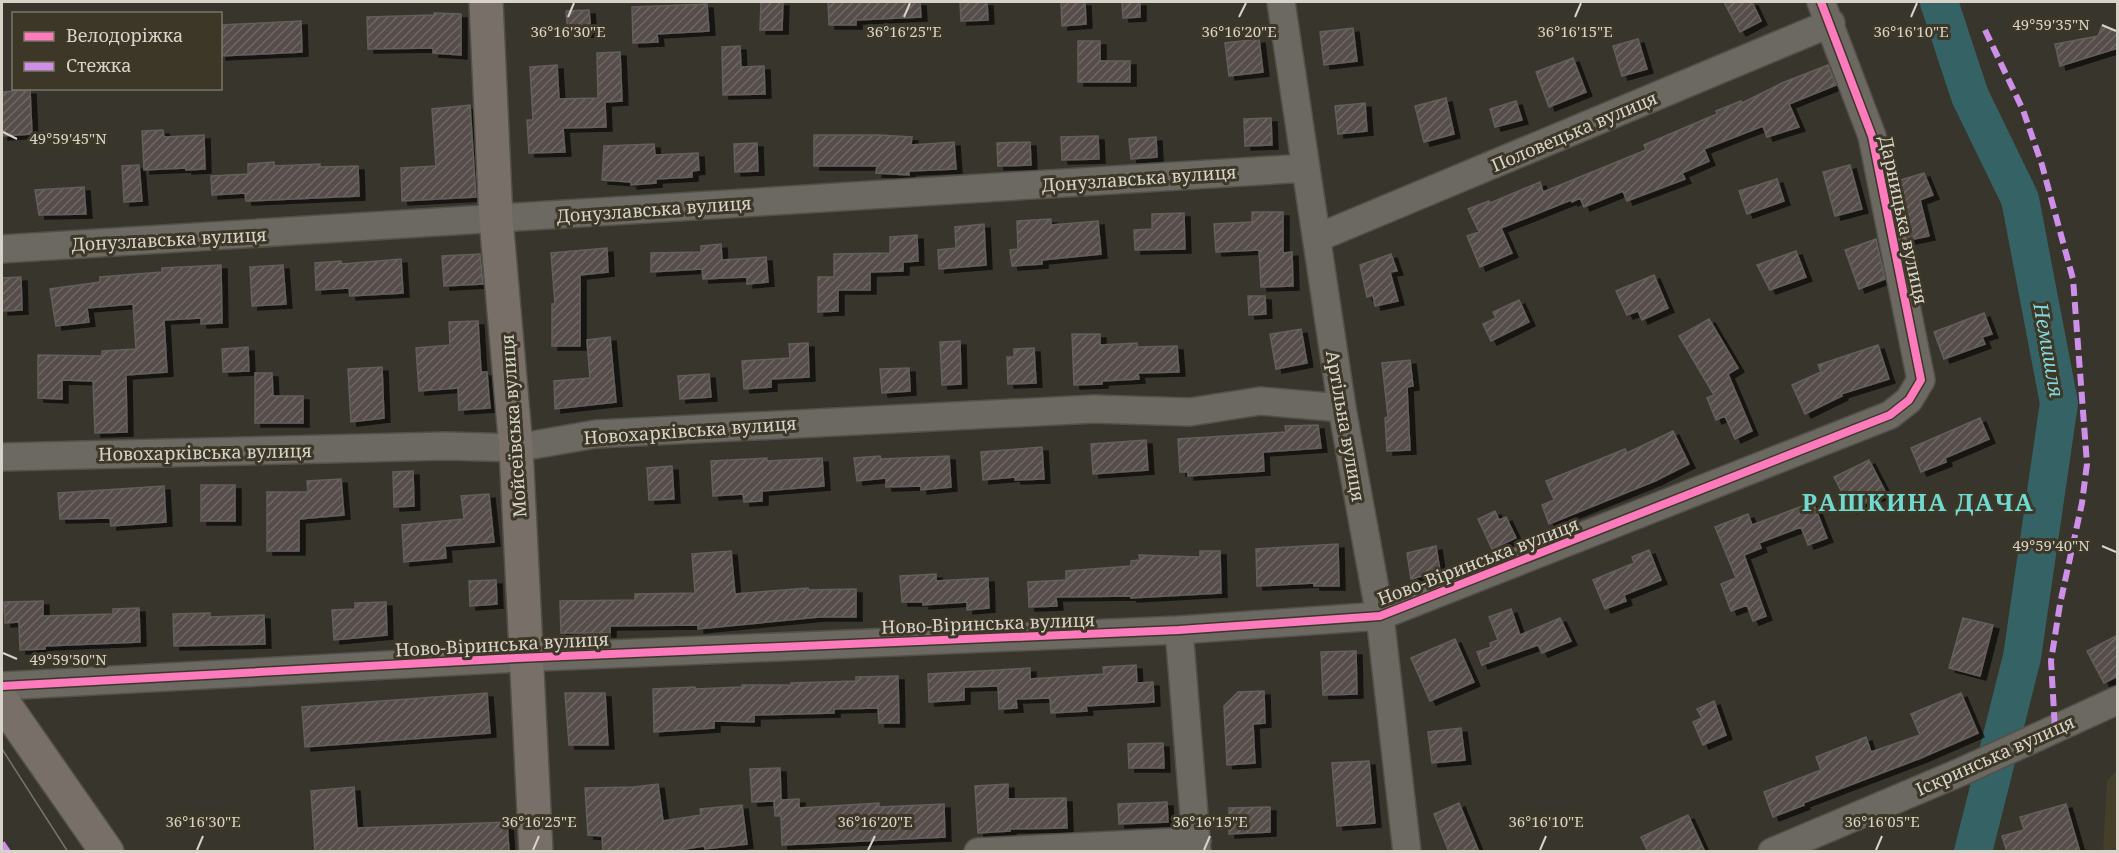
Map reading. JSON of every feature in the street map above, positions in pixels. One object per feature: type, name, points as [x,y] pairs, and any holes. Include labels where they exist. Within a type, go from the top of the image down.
[{"type":"main road","name":"Мойсеївська вулиця","points":[[486,2],[496,219],[516,448],[536,852]]},
{"type":"main road","points":[[2,701],[107,852]]},
{"type":"street","name":"Артільна вулиця","points":[[1281,2],[1342,408],[1380,616],[1407,852]]},
{"type":"street","name":"Половецька вулиця","points":[[1317,238],[1826,12]]},
{"type":"street","name":"Дарницька вулиця","points":[[1826,12],[1872,136],[1921,380]]},
{"type":"street","name":"Донузлавська вулиця","points":[[2,249],[1306,168]]},
{"type":"street","name":"Ново-Віринська вулиця","points":[[2,686],[527,657],[1179,630],[1380,616],[1890,415],[1909,400],[1921,380]]},
{"type":"street","name":"Новохарківська вулиця","points":[[2,457],[446,446],[516,448],[596,434],[1094,408],[1190,412],[1260,401],[1342,408]]},
{"type":"street","points":[[978,852],[1197,847],[1179,630]]},
{"type":"street","name":"Іскринська вулиця","points":[[1772,852],[1963,771],[2118,700]]},
{"type":"shaded area","points":[[2117,770],[2117,851],[2103,851],[2107,781]]},
{"type":"building","points":[[761,2],[783,2],[782,30],[760,30]]},
{"type":"building","points":[[828,2],[920,2],[921,17],[856,20],[856,25],[829,25]]},
{"type":"building","points":[[960,2],[987,2],[988,20],[961,21]]},
{"type":"building","points":[[1061,2],[1085,2],[1086,24],[1062,26]]},
{"type":"building","points":[[1122,2],[1140,2],[1140,17],[1123,18]]},
{"type":"building","points":[[1724,2],[1752,2],[1761,21],[1740,32]]},
{"type":"building","points":[[707,4],[709,31],[657,34],[658,42],[633,43],[632,7]]},
{"type":"building","points":[[589,10],[591,33],[568,34],[566,11]]},
{"type":"building","points":[[434,13],[461,14],[461,55],[433,53],[433,48],[368,49],[367,17],[434,15]]},
{"type":"building","points":[[301,21],[302,52],[222,56],[222,25]]},
{"type":"building","points":[[2102,26],[2118,31],[2118,48],[2060,66],[2055,44],[2098,36]]},
{"type":"building","points":[[1353,28],[1357,61],[1324,65],[1320,32]]},
{"type":"building","points":[[1259,39],[1263,72],[1229,76],[1225,43]]},
{"type":"building","points":[[1638,39],[1647,69],[1622,76],[1613,46]]},
{"type":"building","points":[[1078,41],[1100,41],[1100,61],[1130,61],[1130,82],[1078,82]]},
{"type":"building","points":[[740,46],[741,67],[764,66],[765,94],[723,95],[722,47]]},
{"type":"building","points":[[620,52],[622,101],[605,102],[606,127],[563,128],[565,152],[529,153],[527,120],[533,120],[530,67],[557,65],[559,99],[598,98],[597,53]]},
{"type":"building","points":[[1573,58],[1586,92],[1549,107],[1536,72]]},
{"type":"building","points":[[1828,65],[1836,85],[1789,104],[1799,127],[1767,137],[1763,126],[1704,149],[1709,161],[1682,173],[1685,179],[1627,201],[1623,191],[1584,207],[1580,198],[1501,228],[1512,253],[1480,267],[1467,236],[1479,232],[1468,209],[1489,201],[1490,203],[1540,182],[1543,192],[1646,150],[1644,145],[1717,114],[1716,111],[1741,101],[1742,103],[1782,83]]},
{"type":"building","points":[[30,90],[32,134],[2,136],[2,92]]},
{"type":"building","points":[[1446,98],[1454,134],[1424,142],[1415,106]]},
{"type":"building","points":[[1516,101],[1522,120],[1495,127],[1490,109]]},
{"type":"building","points":[[1365,103],[1367,131],[1338,134],[1335,106]]},
{"type":"building","points":[[470,105],[476,197],[402,201],[401,168],[436,166],[432,109]]},
{"type":"building","points":[[1271,118],[1272,145],[1245,146],[1244,119]]},
{"type":"building","points":[[163,130],[164,137],[204,135],[205,169],[144,170],[142,131]]},
{"type":"building","points":[[814,135],[912,137],[911,145],[954,142],[956,169],[909,171],[909,175],[876,173],[877,166],[814,166]]},
{"type":"building","points":[[1098,136],[1099,159],[1062,160],[1061,137]]},
{"type":"building","points":[[1156,137],[1157,157],[1131,159],[1129,139]]},
{"type":"building","points":[[1030,142],[1031,165],[998,166],[997,143]]},
{"type":"building","points":[[757,143],[758,171],[735,172],[734,144]]},
{"type":"building","points":[[654,144],[655,155],[698,153],[699,170],[692,171],[692,177],[656,179],[656,183],[631,185],[631,182],[602,180],[604,146]]},
{"type":"building","points":[[274,162],[274,166],[320,164],[320,167],[358,166],[359,196],[246,201],[245,193],[212,195],[211,176],[248,174],[248,164]]},
{"type":"building","points":[[139,165],[142,201],[124,202],[122,166]]},
{"type":"building","points":[[1850,165],[1862,209],[1835,216],[1823,172]]},
{"type":"building","points":[[1924,173],[1933,195],[1920,200],[1929,236],[1909,240],[1897,181]]},
{"type":"building","points":[[1777,179],[1784,201],[1747,214],[1739,191]]},
{"type":"building","points":[[84,187],[86,214],[39,215],[35,190]]},
{"type":"building","points":[[1252,212],[1283,212],[1283,253],[1292,252],[1293,286],[1261,287],[1259,250],[1216,252],[1214,224],[1252,222]]},
{"type":"building","points":[[1184,213],[1185,249],[1135,250],[1134,230],[1152,229],[1152,214]]},
{"type":"building","points":[[1051,219],[1051,225],[1098,221],[1101,254],[1042,260],[1042,264],[1012,266],[1010,250],[1018,249],[1017,221]]},
{"type":"building","points":[[984,224],[986,265],[939,269],[938,250],[956,248],[955,227]]},
{"type":"building","points":[[917,235],[918,261],[903,262],[903,271],[870,272],[870,290],[838,290],[838,311],[818,312],[818,277],[834,277],[834,254],[890,253],[890,237]]},
{"type":"building","points":[[1876,239],[1885,279],[1859,289],[1845,250]]},
{"type":"building","points":[[721,244],[722,260],[766,257],[768,282],[747,284],[747,277],[703,279],[702,269],[651,272],[651,253],[701,252],[701,246]]},
{"type":"building","points":[[607,248],[608,272],[580,275],[580,346],[552,346],[552,304],[555,304],[551,253]]},
{"type":"building","points":[[1796,251],[1806,277],[1770,290],[1757,265]]},
{"type":"building","points":[[480,254],[483,284],[444,286],[442,256]]},
{"type":"building","points":[[1391,254],[1397,271],[1390,272],[1398,301],[1375,306],[1373,295],[1367,297],[1360,265]]},
{"type":"building","points":[[401,259],[403,293],[350,296],[349,288],[316,290],[315,263],[341,261],[342,264]]},
{"type":"building","points":[[221,265],[222,323],[201,324],[201,318],[164,320],[167,372],[126,375],[127,432],[95,433],[93,381],[62,380],[62,399],[38,398],[38,355],[102,356],[102,351],[136,349],[133,304],[87,308],[89,322],[56,326],[50,289],[100,282],[100,277],[162,272],[162,268]]},
{"type":"building","points":[[283,265],[286,304],[252,306],[250,267]]},
{"type":"building","points":[[1654,275],[1668,308],[1642,320],[1638,311],[1627,315],[1616,291]]},
{"type":"building","points":[[21,277],[22,310],[2,311],[2,278]]},
{"type":"building","points":[[1248,296],[1265,296],[1266,314],[1249,315]]},
{"type":"building","points":[[1519,300],[1529,322],[1491,341],[1483,324],[1496,318],[1493,312]]},
{"type":"building","points":[[1984,313],[1992,334],[1982,337],[1985,344],[1944,359],[1934,332]]},
{"type":"building","points":[[1709,319],[1738,368],[1728,374],[1752,431],[1735,439],[1725,416],[1716,420],[1707,398],[1714,395],[1679,336]]},
{"type":"building","points":[[478,321],[481,372],[487,372],[490,408],[459,410],[458,388],[419,391],[416,348],[450,345],[449,322]]},
{"type":"building","points":[[1301,329],[1307,363],[1276,369],[1270,334]]},
{"type":"building","points":[[1072,334],[1100,334],[1100,345],[1137,343],[1137,347],[1177,346],[1179,372],[1138,373],[1139,379],[1074,385]]},
{"type":"building","points":[[610,337],[616,402],[555,409],[554,381],[590,378],[587,340]]},
{"type":"building","points":[[960,341],[961,384],[942,385],[940,342]]},
{"type":"building","points":[[808,343],[809,377],[771,379],[771,387],[744,389],[742,361],[790,358],[789,344]]},
{"type":"building","points":[[1878,345],[1889,379],[1841,394],[1842,396],[1805,414],[1792,385],[1821,372],[1818,365]]},
{"type":"building","points":[[248,347],[249,371],[223,372],[222,349]]},
{"type":"building","points":[[1034,348],[1036,383],[1008,384],[1007,357],[1014,357],[1014,349]]},
{"type":"building","points":[[1410,360],[1413,386],[1407,387],[1410,450],[1387,451],[1385,418],[1388,417],[1382,363]]},
{"type":"building","points":[[382,367],[384,418],[351,422],[348,369]]},
{"type":"building","points":[[909,368],[910,391],[882,393],[880,369]]},
{"type":"building","points":[[255,373],[272,373],[273,396],[303,396],[303,423],[255,423]]},
{"type":"building","points":[[709,374],[711,397],[680,399],[678,376]]},
{"type":"building","points":[[1980,418],[1989,439],[1945,458],[1946,462],[1921,472],[1911,448]]},
{"type":"building","points":[[1318,425],[1321,448],[1263,452],[1264,471],[1188,476],[1188,472],[1180,472],[1178,439],[1286,432],[1285,426]]},
{"type":"building","points":[[1673,431],[1689,464],[1655,481],[1549,524],[1542,505],[1554,500],[1546,481],[1625,449],[1627,453]]},
{"type":"building","points":[[1146,440],[1148,470],[1093,474],[1091,444]]},
{"type":"building","points":[[1042,447],[1044,479],[1015,480],[1015,477],[983,480],[981,452]]},
{"type":"building","points":[[880,456],[881,459],[949,456],[951,487],[921,490],[921,486],[886,487],[886,478],[857,481],[854,458]]},
{"type":"building","points":[[767,458],[767,461],[822,458],[824,486],[762,491],[762,501],[744,502],[743,494],[713,496],[711,461]]},
{"type":"building","points":[[1869,460],[1886,493],[1851,510],[1834,477]]},
{"type":"building","points":[[672,466],[674,499],[649,500],[647,468]]},
{"type":"building","points":[[413,471],[414,506],[394,507],[393,472]]},
{"type":"building","points":[[341,479],[344,515],[299,519],[299,551],[267,551],[267,492],[308,492],[307,481]]},
{"type":"building","points":[[201,485],[235,485],[235,521],[201,521]]},
{"type":"building","points":[[164,486],[166,522],[111,526],[110,518],[60,519],[58,493]]},
{"type":"building","points":[[489,494],[494,542],[445,546],[446,558],[404,562],[402,525],[464,519],[461,496]]},
{"type":"building","points":[[1813,502],[1827,538],[1808,545],[1801,527],[1759,543],[1761,548],[1744,555],[1766,616],[1753,621],[1747,605],[1731,611],[1721,584],[1736,578],[1715,527],[1748,514],[1752,525]]},
{"type":"building","points":[[1495,511],[1499,520],[1506,517],[1516,538],[1492,549],[1478,519]]},
{"type":"building","points":[[1338,544],[1339,586],[1314,586],[1314,583],[1257,586],[1256,549]]},
{"type":"building","points":[[1436,546],[1440,571],[1411,579],[1407,553]]},
{"type":"building","points":[[1649,550],[1661,580],[1624,595],[1626,601],[1605,609],[1593,580],[1634,563],[1632,557]]},
{"type":"building","points":[[731,551],[735,594],[808,588],[809,590],[856,589],[856,617],[819,617],[698,629],[698,625],[610,626],[610,633],[561,633],[560,601],[635,600],[635,594],[695,593],[692,554]]},
{"type":"building","points":[[1200,551],[1220,551],[1221,593],[1131,598],[1131,596],[1056,597],[1057,606],[1029,607],[1028,582],[1066,580],[1066,571],[1131,566],[1131,561],[1140,560],[1139,555],[1200,557]]},
{"type":"building","points":[[936,574],[936,581],[988,578],[989,608],[967,610],[967,602],[923,605],[923,602],[902,602],[900,576]]},
{"type":"building","points":[[496,580],[497,604],[470,606],[469,581]]},
{"type":"building","points":[[43,601],[43,616],[113,614],[113,609],[139,608],[140,642],[45,646],[45,649],[20,650],[19,622],[5,623],[4,602]]},
{"type":"building","points":[[386,602],[387,635],[334,640],[332,610],[355,609],[355,603]]},
{"type":"building","points":[[1511,609],[1520,635],[1560,618],[1571,641],[1542,653],[1538,645],[1482,665],[1477,652],[1491,647],[1490,643],[1498,640],[1489,617]]},
{"type":"building","points":[[210,613],[210,617],[264,615],[265,644],[174,646],[173,614]]},
{"type":"building","points":[[1963,618],[1993,625],[1980,676],[1949,668]]},
{"type":"building","points":[[2118,635],[2118,676],[2104,683],[2087,651]]},
{"type":"building","points":[[1455,639],[1474,682],[1430,701],[1411,658]]},
{"type":"building","points":[[1356,651],[1357,694],[1323,695],[1321,652]]},
{"type":"building","points":[[1136,665],[1137,683],[1153,682],[1154,702],[1086,706],[1087,711],[1051,713],[1050,698],[1016,699],[1017,708],[999,709],[998,686],[964,687],[964,700],[929,702],[928,674],[1030,668],[1030,679],[1104,674],[1103,667]]},
{"type":"building","points":[[898,676],[899,723],[879,723],[878,708],[834,709],[834,713],[754,715],[754,722],[714,721],[714,728],[654,732],[653,689],[792,685],[791,683],[856,681],[856,677]]},
{"type":"building","points":[[1264,691],[1265,723],[1253,724],[1255,763],[1227,765],[1224,706],[1238,692]]},
{"type":"building","points":[[487,693],[490,733],[305,747],[302,707]]},
{"type":"building","points":[[565,693],[605,693],[608,745],[569,745]]},
{"type":"building","points":[[1961,693],[1978,733],[1773,817],[1764,792],[1821,770],[1816,757],[1866,737],[1871,752],[1920,735],[1911,714]]},
{"type":"building","points":[[1714,701],[1726,735],[1703,745],[1693,722],[1702,718],[1697,709]]},
{"type":"building","points":[[1461,728],[1465,760],[1432,763],[1428,732]]},
{"type":"building","points":[[1163,743],[1164,768],[1129,768],[1128,744]]},
{"type":"building","points":[[1369,761],[1375,823],[1337,826],[1332,763]]},
{"type":"building","points":[[780,768],[781,800],[799,799],[799,808],[879,803],[879,807],[944,804],[945,837],[782,845],[781,816],[775,816],[774,801],[752,802],[750,769]]},
{"type":"building","points":[[658,784],[663,821],[701,815],[700,809],[742,805],[747,844],[705,849],[704,846],[666,852],[603,852],[602,836],[588,835],[585,788]]},
{"type":"building","points":[[1008,784],[1008,799],[1066,798],[1067,828],[1010,829],[1010,831],[978,833],[975,786]]},
{"type":"building","points":[[354,787],[357,828],[507,822],[509,852],[315,852],[311,791]]},
{"type":"building","points":[[1167,802],[1168,822],[1119,824],[1118,804]]},
{"type":"building","points":[[1459,803],[1479,852],[1449,852],[1434,814]]},
{"type":"building","points":[[2066,804],[2080,852],[2007,852],[2002,836],[2024,830],[2020,817]]},
{"type":"building","points":[[1270,807],[1270,832],[1229,834],[1229,808]]},
{"type":"building","points":[[1688,815],[1705,852],[1648,852],[1641,837]]},
{"type":"waterway","name":"Немишля","points":[[1939,2],[1970,96],[2020,199],[2059,403],[2022,657],[1973,852]]},
{"type":"tram line","points":[[2,749],[68,852]]},
{"type":"marked path","points":[[1985,30],[2023,110],[2042,165],[2073,279],[2087,464],[2082,503],[2060,604],[2051,661],[2055,729]]},
{"type":"marked path","points":[[2,843],[8,852]]},
{"type":"cycle path","points":[[2,686],[517,658],[1179,630],[1380,616],[1890,415],[1909,400],[1921,380],[1872,136],[1821,2]]},
{"type":"district","name":"РАШКИНА ДАЧА","points":[[1918,501]]}]
